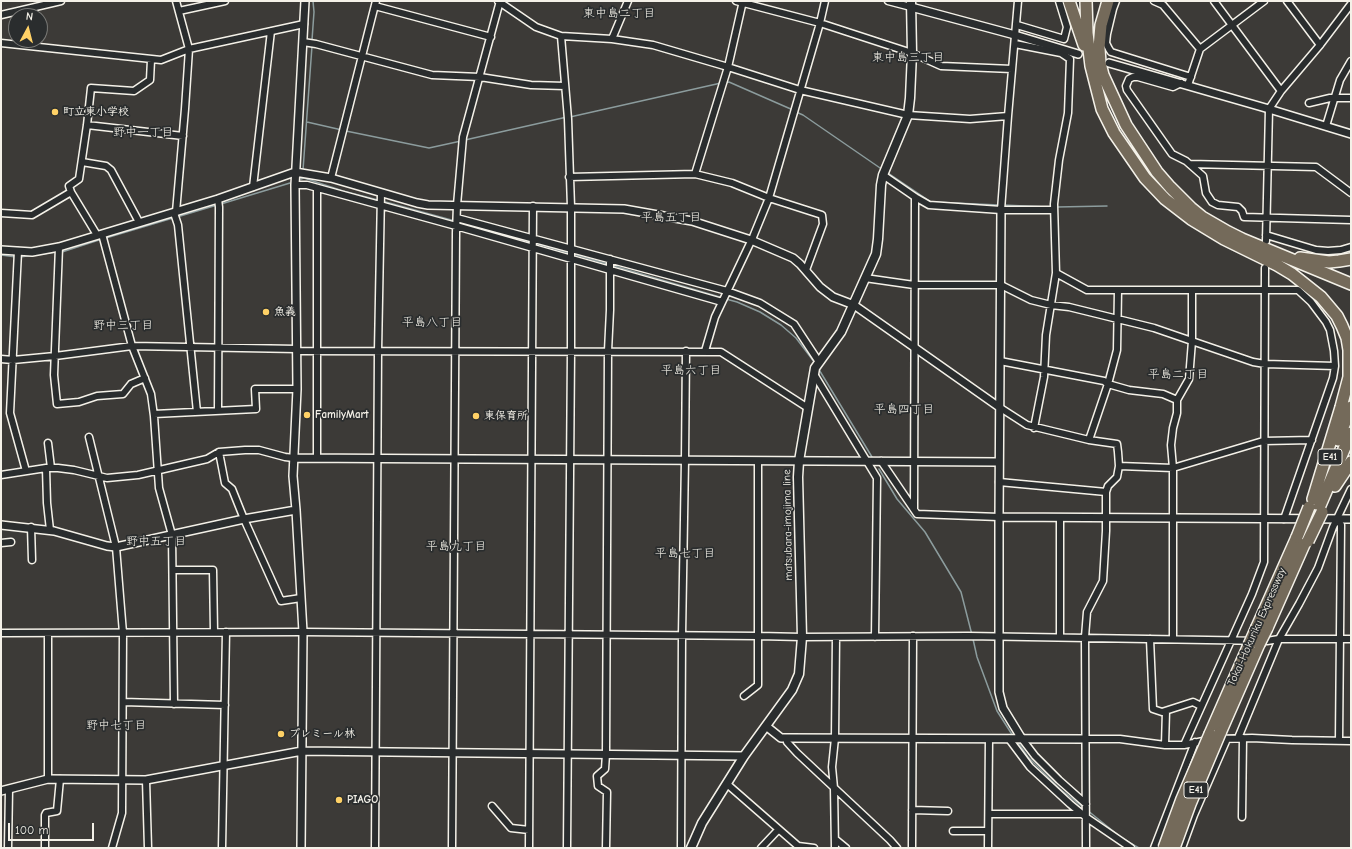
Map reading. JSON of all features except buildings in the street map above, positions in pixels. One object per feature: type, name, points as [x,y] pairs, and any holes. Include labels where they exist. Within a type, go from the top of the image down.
[{"type":"highway","points":[[1069,1],[1100,64]]},
{"type":"highway","points":[[1086,1],[1087,33],[1100,64]]},
{"type":"highway","points":[[1093,1],[1094,34],[1100,64]]},
{"type":"highway","points":[[1108,1],[1100,31],[1098,98],[1114,133],[1154,189],[1175,207],[1208,230],[1351,284]]},
{"type":"highway","points":[[1241,243],[1306,260],[1329,262],[1351,258]]},
{"type":"highway","points":[[1241,243],[1351,291]]},
{"type":"highway","points":[[1241,243],[1292,274],[1311,288],[1326,302],[1337,316],[1347,338],[1350,363],[1349,377],[1316,507]]},
{"type":"highway","name":"Tokai-Hokuriku Expressway","points":[[1262,628],[1282,594],[1316,507],[1351,407]]},
{"type":"highway","name":"Tokai-Hokuriku Expressway","points":[[1316,507],[1351,433]]},
{"type":"highway","points":[[1316,507],[1351,462]]},
{"type":"highway","name":"Tokai-Hokuriku Expressway","points":[[1174,848],[1190,804],[1254,645],[1304,539]]},
{"type":"highway","name":"Tokai-Hokuriku Expressway","points":[[1164,848],[1182,799],[1219,735]]},
{"type":"main road","name":"matsubara-imojima line","points":[[690,848],[702,824],[744,756],[792,690],[799,674],[802,637],[798,477],[799,461],[817,367],[841,332],[854,306],[876,254],[881,185],[884,172],[908,115],[912,53],[911,4]]},
{"type":"street","points":[[1,15],[61,1]]},
{"type":"street","points":[[176,1],[189,49],[183,136],[175,215],[178,225],[197,412]]},
{"type":"street","points":[[179,12],[225,1]]},
{"type":"street","points":[[301,848],[302,632],[293,476],[297,389],[294,184],[297,173],[305,43],[305,1]]},
{"type":"street","points":[[612,39],[628,1]]},
{"type":"street","points":[[736,1],[820,23],[912,53],[941,66],[1012,69]]},
{"type":"street","points":[[705,351],[715,317],[753,237],[769,198],[820,23],[825,1]]},
{"type":"street","points":[[888,1],[911,4],[1078,54]]},
{"type":"street","points":[[1018,1],[1002,207],[999,482],[999,692],[1003,708],[1016,739],[1030,766],[1131,848]]},
{"type":"street","points":[[1017,25],[1064,39],[1067,27],[1059,1]]},
{"type":"street","points":[[1116,1],[1107,34],[1106,43],[1109,49],[1112,52],[1191,76]]},
{"type":"street","points":[[1154,1],[1163,5],[1200,49]]},
{"type":"street","points":[[1214,1],[1281,91]]},
{"type":"street","points":[[1188,85],[1200,49],[1264,1]]},
{"type":"street","points":[[1287,1],[1320,45]]},
{"type":"street","points":[[452,848],[456,221],[463,137],[491,37],[499,2],[536,27],[561,36],[612,39],[653,45],[800,90],[908,115],[970,119],[1008,116]]},
{"type":"street","points":[[694,174],[724,83],[743,2]]},
{"type":"street","points":[[331,178],[376,3],[491,37]]},
{"type":"street","points":[[1351,4],[1320,45],[1281,91],[1269,109],[1266,217],[1266,238],[1316,250],[1341,250],[1351,247]]},
{"type":"street","points":[[1,43],[161,60],[189,49],[304,24]]},
{"type":"street","points":[[253,187],[270,31]]},
{"type":"street","points":[[561,36],[568,118],[571,207],[567,848]]},
{"type":"street","points":[[305,43],[316,44],[432,75],[480,77],[531,85],[566,86]]},
{"type":"street","points":[[1015,44],[1061,53],[1070,59],[1068,113],[1058,160],[1053,207],[1056,273],[1046,335],[1044,377],[1034,428]]},
{"type":"street","points":[[151,60],[150,80],[134,90],[91,88],[79,179],[69,186],[70,192],[101,237],[132,346],[151,394],[154,414],[159,488],[172,535],[174,704]]},
{"type":"street","points":[[1326,126],[1340,80],[1351,61]]},
{"type":"street","points":[[1100,64],[1181,83],[1351,134]]},
{"type":"street","points":[[1181,83],[1173,87],[1134,77],[1129,79],[1126,86],[1127,90],[1172,154],[1186,161],[1203,176],[1206,193],[1212,202],[1218,205],[1238,207],[1242,211],[1244,217],[1351,220]]},
{"type":"street","points":[[1309,103],[1334,98],[1351,98]]},
{"type":"street","points":[[87,125],[183,136]]},
{"type":"street","points":[[82,162],[106,166],[112,170],[139,222]]},
{"type":"street","points":[[1190,164],[1316,168],[1351,193]]},
{"type":"street","points":[[884,172],[914,197],[929,205],[1053,207]]},
{"type":"street","points":[[1,250],[18,255],[32,252],[59,250],[101,237],[139,222],[175,215],[218,202],[253,187],[297,173],[331,178],[380,200],[428,205],[624,208],[685,219],[751,240],[793,258],[806,270],[820,287],[833,297],[854,306],[1027,425],[1034,428],[1089,440],[1116,444],[1119,466],[1117,477],[1108,486],[1106,492],[1103,581],[1087,612],[1086,848]]},
{"type":"street","points":[[569,177],[694,174],[732,183],[769,198],[822,215],[823,224],[806,270]]},
{"type":"street","points":[[294,184],[307,185],[380,200],[724,297],[760,303],[794,324],[866,461],[877,478],[875,636]]},
{"type":"street","points":[[317,188],[317,458]]},
{"type":"street","points":[[1,213],[32,215],[70,192]]},
{"type":"street","points":[[914,197],[914,509]]},
{"type":"street","points":[[376,848],[380,200]]},
{"type":"street","points":[[218,202],[218,411]]},
{"type":"street","points":[[529,848],[533,206]]},
{"type":"street","points":[[532,243],[724,297]]},
{"type":"street","points":[[59,250],[54,375],[57,404],[79,402],[97,396],[123,394],[131,384],[145,378]]},
{"type":"street","points":[[18,255],[10,413],[26,471]]},
{"type":"street","points":[[606,848],[607,792],[598,786],[598,776],[605,769],[606,754],[607,460],[610,265]]},
{"type":"street","points":[[1184,745],[1232,640],[1264,562],[1263,441],[1265,268]]},
{"type":"street","points":[[1056,273],[1087,290],[1298,290],[1311,302],[1320,312],[1330,330],[1335,366],[1333,378],[1284,519]]},
{"type":"street","points":[[865,278],[914,285],[1001,285],[1031,300],[1051,305],[1069,307],[1154,328],[1253,362],[1265,364],[1335,366]]},
{"type":"street","points":[[1089,440],[1108,384],[1117,350],[1118,290]]},
{"type":"street","points":[[1173,639],[1172,445],[1173,428],[1177,413],[1177,400],[1189,379],[1192,341],[1192,290]]},
{"type":"street","points":[[1,359],[13,360],[55,356],[132,346],[317,351],[705,351],[721,352],[808,408]]},
{"type":"street","points":[[681,848],[686,351]]},
{"type":"street","points":[[1000,361],[1104,381],[1108,384],[1129,390],[1162,394],[1177,400]]},
{"type":"street","points":[[154,414],[256,408],[255,389],[297,389]]},
{"type":"street","points":[[89,437],[116,547],[124,632],[122,813],[112,848]]},
{"type":"street","points":[[1119,466],[1173,468],[1263,441],[1312,440]]},
{"type":"street","points":[[48,442],[50,530]]},
{"type":"street","points":[[1,475],[49,468],[74,470],[107,478],[158,470],[207,459],[219,452],[259,450],[294,458],[1000,462]]},
{"type":"street","points":[[219,452],[225,483],[232,489],[281,601],[301,598]]},
{"type":"street","points":[[744,696],[758,685],[758,461]]},
{"type":"street","points":[[881,461],[918,514],[1060,518],[1351,520]]},
{"type":"street","points":[[999,482],[1106,492]]},
{"type":"street","points":[[1242,816],[1241,738],[1279,639],[1318,568],[1337,519],[1351,489]]},
{"type":"street","points":[[1,525],[50,530],[107,546],[116,547],[244,519],[296,510]]},
{"type":"street","points":[[1060,518],[1060,637]]},
{"type":"street","points":[[1337,519],[1341,526],[1339,741]]},
{"type":"street","points":[[31,527],[32,560]]},
{"type":"street","points":[[1,543],[11,542]]},
{"type":"street","points":[[173,570],[213,570],[214,632]]},
{"type":"street","points":[[48,632],[48,779]]},
{"type":"street","points":[[222,848],[226,632]]},
{"type":"street","points":[[1,633],[302,632],[802,637],[972,636],[1267,641],[1279,639],[1351,639]]},
{"type":"street","points":[[912,848],[913,636]]},
{"type":"street","points":[[835,848],[834,788],[832,767],[835,738],[836,637]]},
{"type":"street","points":[[1150,639],[1153,709],[1162,712],[1193,702],[1202,706]]},
{"type":"street","points":[[123,702],[225,706]]},
{"type":"street","points":[[1164,745],[1166,711]]},
{"type":"street","points":[[766,726],[781,738],[1120,739],[1164,745],[1184,745],[1219,735],[1241,738],[1351,741]]},
{"type":"street","points":[[1182,848],[1194,816],[1219,735]]},
{"type":"street","points":[[786,738],[787,742],[897,848]]},
{"type":"street","points":[[988,848],[989,739]]},
{"type":"street","points":[[1016,739],[1054,775],[1085,811]]},
{"type":"street","points":[[1154,848],[1196,742]]},
{"type":"street","points":[[1,790],[48,779],[146,780],[302,751],[681,754],[744,756]]},
{"type":"street","points":[[45,848],[45,815],[46,813],[57,811],[60,779]]},
{"type":"street","points":[[146,780],[148,848]]},
{"type":"street","points":[[727,784],[798,846],[814,848]]},
{"type":"street","points":[[8,848],[9,788]]},
{"type":"street","points":[[492,806],[511,828],[529,830]]},
{"type":"street","points":[[912,810],[948,811]]},
{"type":"street","points":[[989,814],[1085,811]]},
{"type":"street","points":[[761,848],[778,830]]},
{"type":"street","points":[[952,831],[988,831]]},
{"type":"street","points":[[835,838],[846,848]]},
{"type":"waterway","points":[[312,40],[314,12],[313,1]]},
{"type":"waterway","points":[[303,170],[312,46]]},
{"type":"waterway","points":[[725,83],[729,82],[793,110]]},
{"type":"waterway","points":[[570,117],[721,83]]},
{"type":"waterway","points":[[796,112],[803,115],[883,170]]},
{"type":"waterway","points":[[465,140],[567,117]]},
{"type":"waterway","points":[[307,122],[342,130]]},
{"type":"waterway","points":[[346,131],[429,148],[461,141]]},
{"type":"waterway","points":[[888,173],[931,202],[999,205]]},
{"type":"waterway","points":[[301,179],[304,178],[343,191],[378,200]]},
{"type":"waterway","points":[[221,204],[290,183]]},
{"type":"waterway","points":[[382,201],[455,221]]},
{"type":"waterway","points":[[177,217],[217,205]]},
{"type":"waterway","points":[[1003,205],[1047,207]]},
{"type":"waterway","points":[[1057,207],[1107,206]]},
{"type":"waterway","points":[[106,238],[173,218]]},
{"type":"waterway","points":[[459,222],[530,242]]},
{"type":"waterway","points":[[62,252],[102,239]]},
{"type":"waterway","points":[[534,243],[569,253]]},
{"type":"waterway","points":[[20,257],[56,252]]},
{"type":"waterway","points":[[573,254],[607,264]]},
{"type":"waterway","points":[[1,255],[16,257]]},
{"type":"waterway","points":[[611,265],[723,298]]},
{"type":"waterway","points":[[726,299],[760,312],[781,325],[796,338],[815,363]]},
{"type":"waterway","points":[[818,368],[872,457]]},
{"type":"waterway","points":[[879,469],[897,499],[925,532],[961,592],[972,635]]},
{"type":"waterway","points":[[973,639],[977,657],[997,711],[1013,736]]},
{"type":"waterway","points":[[1017,741],[1028,757],[1060,789],[1084,808]]},
{"type":"waterway","points":[[1087,810],[1123,839],[1139,848]]},
{"type":"place","name":"町立東小学校","points":[[55,112]]},
{"type":"place","name":"魚義","points":[[266,312]]},
{"type":"place","name":"FamilyMart","points":[[307,415]]},
{"type":"place","name":"東保育所","points":[[476,416]]},
{"type":"place","name":"プレミール林","points":[[281,734]]},
{"type":"place","name":"PIAGO","points":[[339,800]]},
{"type":"district","name":"東中島二丁目","points":[[619,14]]},
{"type":"district","name":"東中島三丁目","points":[[908,58]]},
{"type":"district","name":"野中一丁目","points":[[143,133]]},
{"type":"district","name":"平島五丁目","points":[[671,218]]},
{"type":"district","name":"平島八丁目","points":[[432,323]]},
{"type":"district","name":"野中三丁目","points":[[123,326]]},
{"type":"district","name":"平島六丁目","points":[[691,371]]},
{"type":"district","name":"平島二丁目","points":[[1178,375]]},
{"type":"district","name":"平島四丁目","points":[[904,410]]},
{"type":"district","name":"野中五丁目","points":[[156,542]]},
{"type":"district","name":"平島九丁目","points":[[456,547]]},
{"type":"district","name":"平島七丁目","points":[[685,554]]},
{"type":"district","name":"野中七丁目","points":[[116,726]]}]
